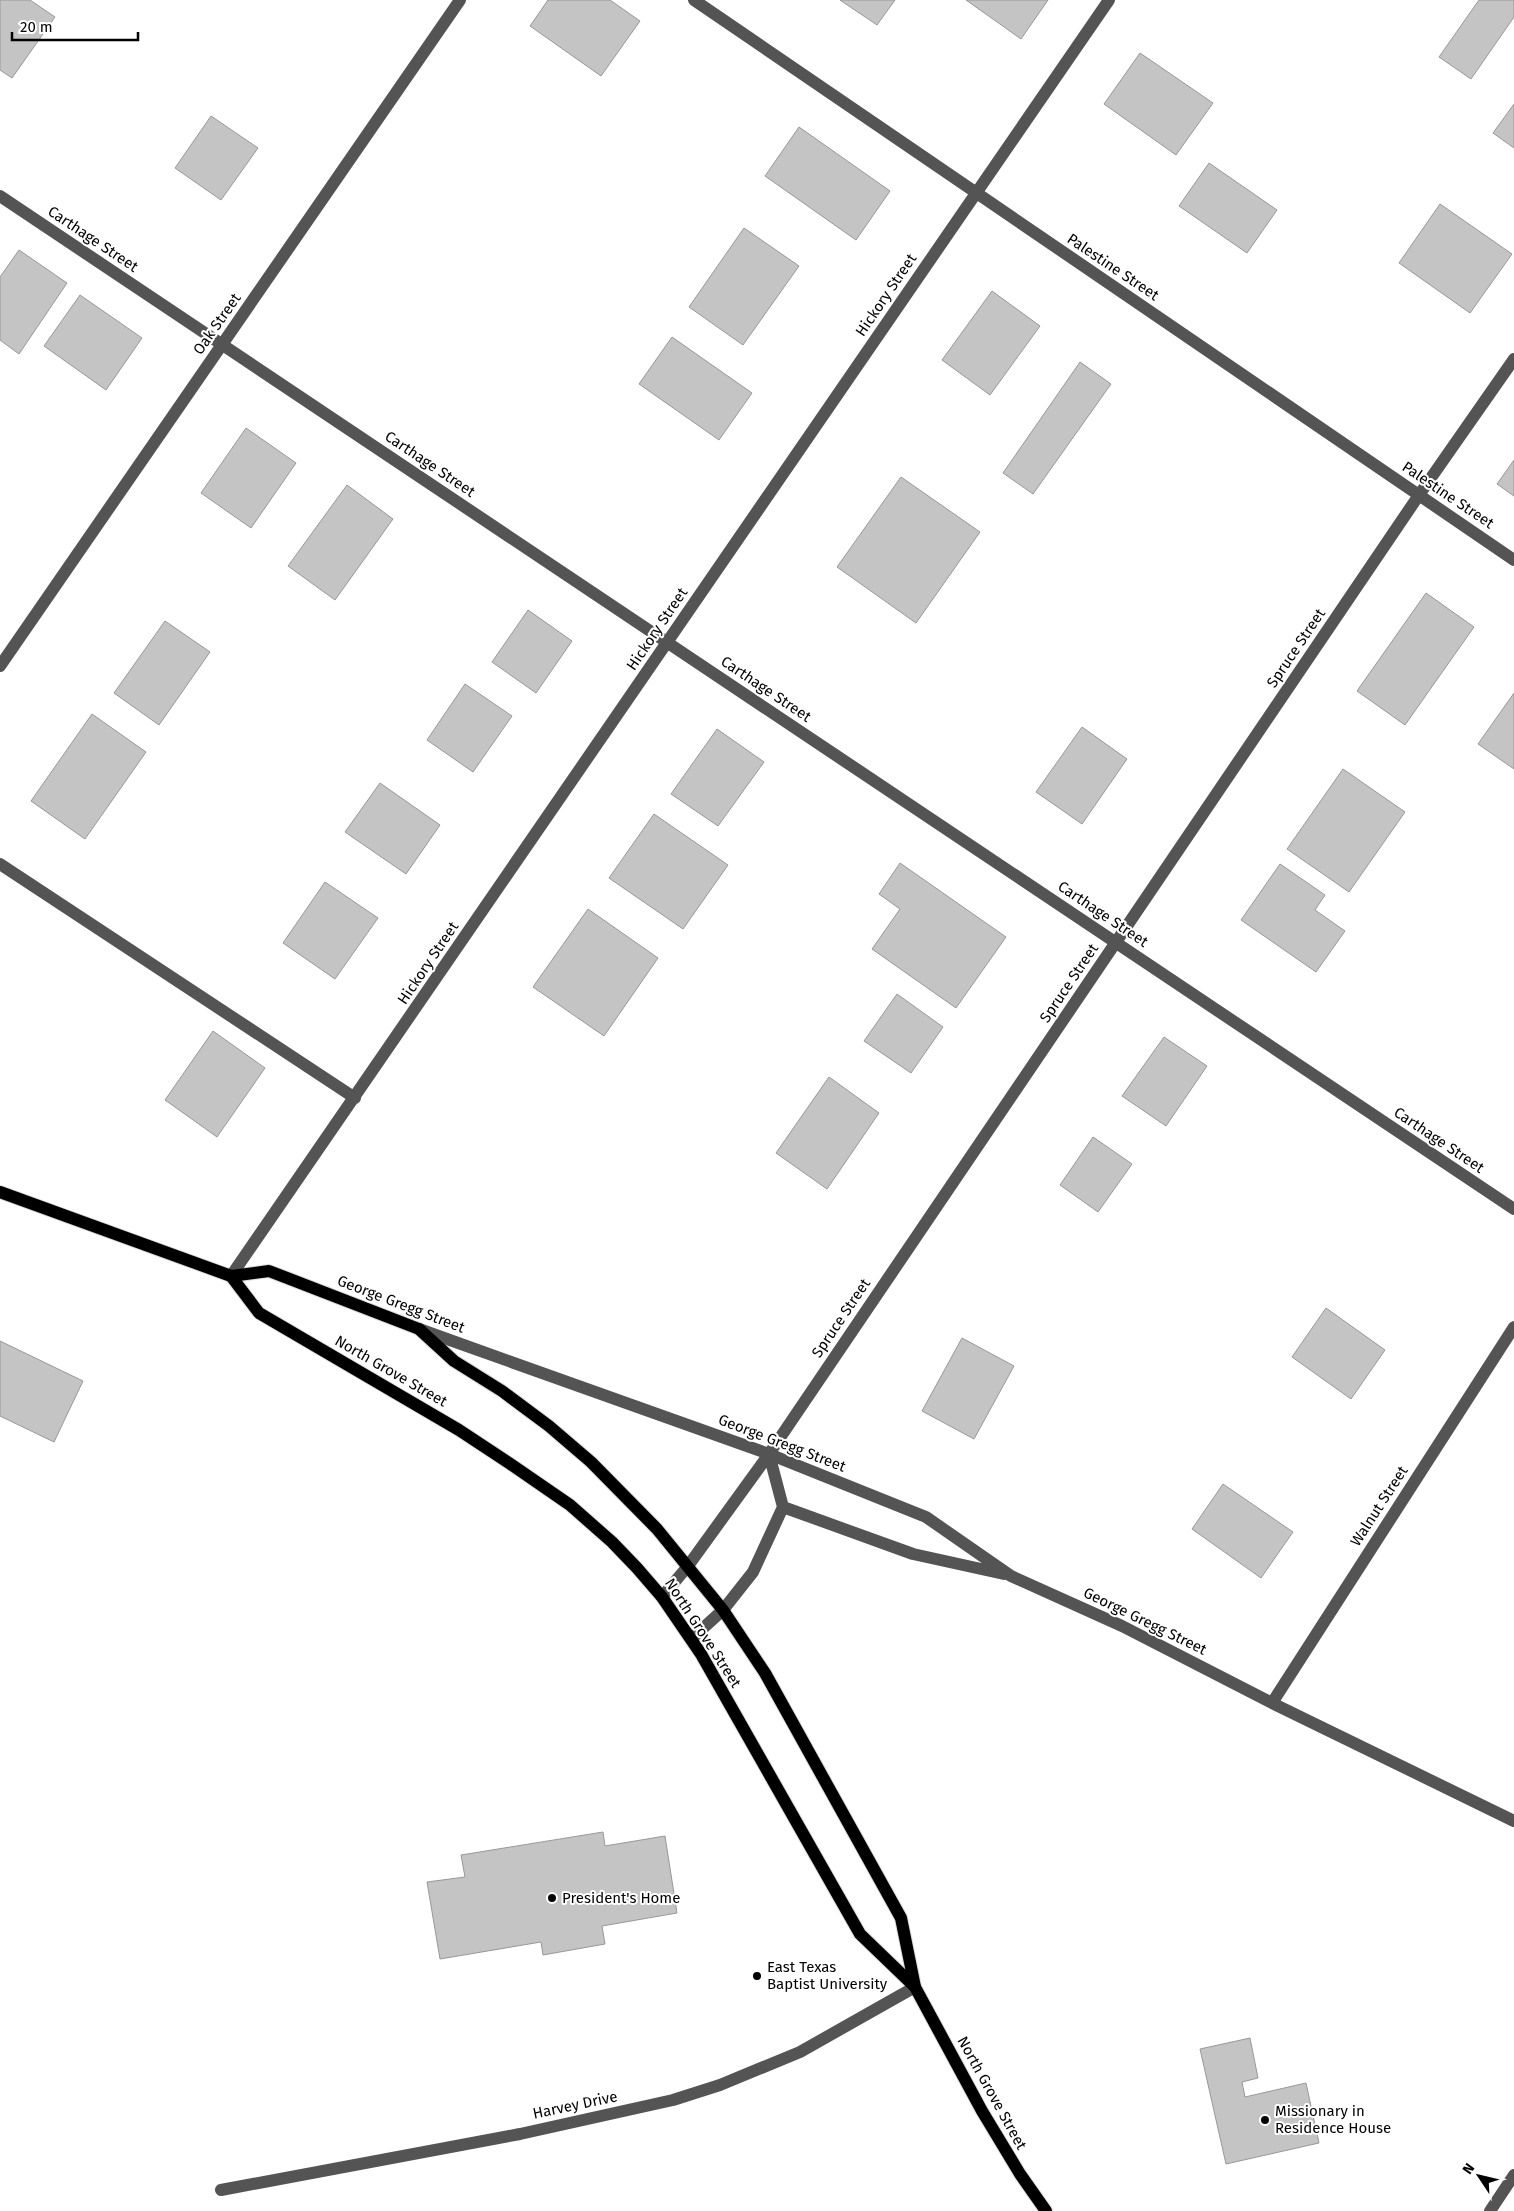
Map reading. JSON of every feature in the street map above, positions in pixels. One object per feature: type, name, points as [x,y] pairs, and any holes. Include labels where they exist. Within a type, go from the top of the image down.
[{"type":"main road","name":"George Gregg Street","points":[[0,1192],[231,1276],[269,1271],[419,1329]]},
{"type":"main road","name":"North Grove Street","points":[[231,1276],[258,1313],[459,1430],[570,1505],[612,1542],[662,1597],[691,1640],[734,1710],[860,1934],[915,1987]]},
{"type":"main road","name":"North Grove Street","points":[[419,1329],[454,1361],[502,1391],[549,1426],[591,1462],[657,1529],[723,1610],[765,1672],[900,1918],[915,1987],[982,2111],[1020,2174],[1046,2211]]},
{"type":"street","name":"Oak Street","points":[[0,666],[460,0]]},
{"type":"street","name":"Palestine Street","points":[[694,0],[1514,560]]},
{"type":"street","name":"Hickory Street","points":[[231,1276],[1109,0]]},
{"type":"street","name":"Carthage Street","points":[[0,196],[1514,1209]]},
{"type":"street","name":"Spruce Street","points":[[662,1597],[688,1566],[769,1454],[1418,495],[1514,359]]},
{"type":"street","points":[[0,864],[355,1098]]},
{"type":"street","name":"Walnut Street","points":[[1272,1703],[1514,1327]]},
{"type":"street","name":"George Gregg Street","points":[[419,1329],[769,1454],[926,1517],[1011,1576],[1122,1626],[1272,1703],[1514,1821]]},
{"type":"street","points":[[691,1640],[723,1610],[753,1572],[782,1507],[769,1454]]},
{"type":"street","points":[[782,1507],[912,1554],[1011,1576]]},
{"type":"street","name":"Harvey Drive","points":[[221,2190],[520,2134],[673,2100],[720,2085],[800,2052],[915,1987]]},
{"type":"street","points":[[1490,2211],[1514,2175]]},
{"type":"building","points":[[0,0],[30,0],[55,17],[12,78],[0,70]]},
{"type":"building","points":[[548,0],[610,0],[640,21],[601,76],[530,26]]},
{"type":"building","points":[[840,0],[895,0],[877,25]]},
{"type":"building","points":[[966,0],[1048,0],[1021,39]]},
{"type":"building","points":[[1479,0],[1514,0],[1514,17],[1471,79],[1439,57]]},
{"type":"building","points":[[1140,53],[1213,103],[1176,155],[1104,104]]},
{"type":"building","points":[[1514,104],[1514,148],[1493,133]]},
{"type":"building","points":[[211,116],[258,148],[221,200],[175,168]]},
{"type":"building","points":[[799,127],[890,191],[856,240],[765,176]]},
{"type":"building","points":[[1209,163],[1277,210],[1247,253],[1179,206]]},
{"type":"building","points":[[1440,204],[1512,254],[1470,313],[1399,263]]},
{"type":"building","points":[[744,228],[799,266],[743,345],[689,307]]},
{"type":"building","points":[[19,250],[67,283],[19,354],[0,340],[0,277]]},
{"type":"building","points":[[992,291],[1040,326],[990,395],[942,360]]},
{"type":"building","points":[[80,295],[142,338],[106,390],[44,346]]},
{"type":"building","points":[[672,337],[752,393],[719,440],[639,384]]},
{"type":"building","points":[[1080,362],[1111,384],[1033,494],[1003,473]]},
{"type":"building","points":[[246,428],[296,463],[251,528],[201,493]]},
{"type":"building","points":[[1514,460],[1514,496],[1497,484]]},
{"type":"building","points":[[901,477],[980,532],[916,623],[837,567]]},
{"type":"building","points":[[347,485],[393,519],[335,600],[288,566]]},
{"type":"building","points":[[1426,593],[1474,627],[1405,725],[1357,691]]},
{"type":"building","points":[[528,610],[572,641],[536,693],[492,662]]},
{"type":"building","points":[[165,621],[210,652],[159,725],[114,693]]},
{"type":"building","points":[[465,684],[512,716],[473,772],[427,740]]},
{"type":"building","points":[[1514,693],[1514,769],[1478,744]]},
{"type":"building","points":[[92,714],[146,752],[85,839],[31,801]]},
{"type":"building","points":[[1082,727],[1127,759],[1082,824],[1036,792]]},
{"type":"building","points":[[717,729],[764,762],[718,826],[671,794]]},
{"type":"building","points":[[1343,769],[1405,812],[1349,892],[1287,849]]},
{"type":"building","points":[[380,783],[440,825],[406,874],[345,832]]},
{"type":"building","points":[[654,814],[728,865],[683,929],[609,878]]},
{"type":"building","points":[[900,863],[1006,937],[956,1008],[872,949],[900,909],[879,894]]},
{"type":"building","points":[[1280,864],[1325,895],[1315,910],[1345,931],[1316,972],[1241,920]]},
{"type":"building","points":[[325,882],[378,918],[335,979],[283,943]]},
{"type":"building","points":[[588,909],[658,958],[604,1036],[533,987]]},
{"type":"building","points":[[897,994],[943,1027],[911,1073],[864,1041]]},
{"type":"building","points":[[213,1031],[265,1068],[217,1137],[165,1100]]},
{"type":"building","points":[[1164,1037],[1207,1066],[1166,1126],[1122,1096]]},
{"type":"building","points":[[829,1077],[879,1113],[827,1189],[776,1153]]},
{"type":"building","points":[[1093,1137],[1132,1164],[1098,1212],[1060,1185]]},
{"type":"building","points":[[1326,1308],[1385,1350],[1351,1399],[1292,1357]]},
{"type":"building","points":[[962,1338],[1014,1366],[974,1439],[922,1411]]},
{"type":"building","points":[[0,1341],[83,1381],[54,1442],[0,1416]]},
{"type":"building","points":[[1223,1484],[1293,1532],[1261,1578],[1192,1529]]},
{"type":"building","name":"President's Home","points":[[603,1832],[605,1846],[665,1836],[677,1913],[602,1926],[605,1944],[543,1955],[541,1942],[440,1959],[427,1882],[465,1877],[461,1855]]},
{"type":"building","name":"Missionary in Residence House","points":[[1250,2038],[1258,2078],[1242,2082],[1245,2097],[1306,2083],[1319,2143],[1226,2164],[1200,2049]]},
{"type":"place","name":"President's Home","points":[[552,1898]]},
{"type":"place","name":"East Texas Baptist University","points":[[757,1976]]},
{"type":"place","name":"Missionary in Residence House","points":[[1265,2120]]}]
